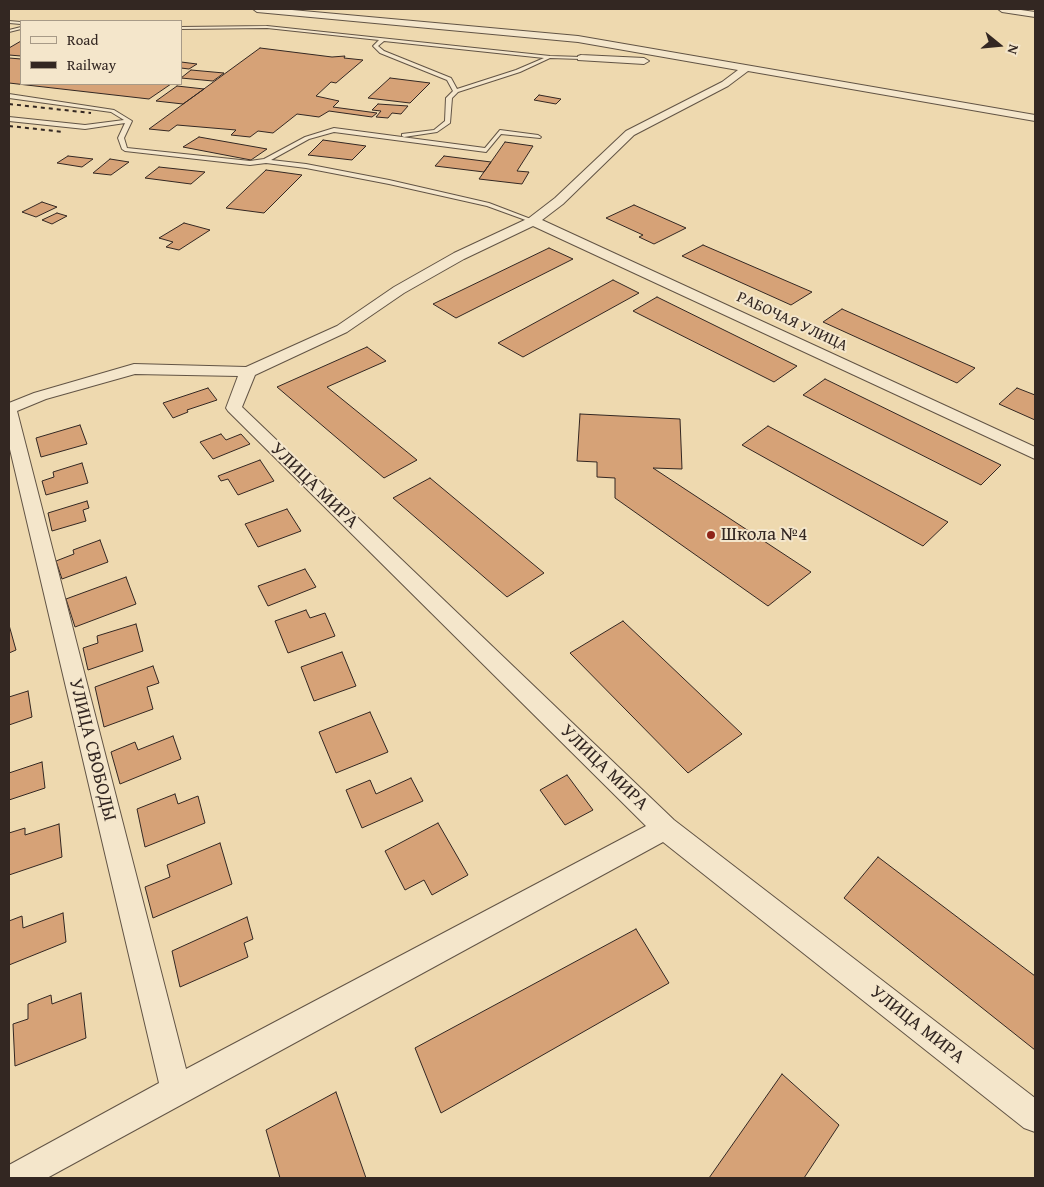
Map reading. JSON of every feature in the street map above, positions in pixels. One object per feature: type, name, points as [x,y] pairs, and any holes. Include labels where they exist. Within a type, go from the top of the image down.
[{"type":"street","points":[[257,9],[578,39],[1035,118]]},
{"type":"street","points":[[1002,9],[1035,15]]},
{"type":"street","points":[[384,21],[397,13]]},
{"type":"street","points":[[581,58],[635,61],[692,61],[694,58]]},
{"type":"street","points":[[9,410],[40,396],[134,369],[248,372],[342,329],[399,290],[459,256],[533,221],[559,201],[630,133],[725,84],[748,67]]},
{"type":"street","name":"РАБОЧАЯ УЛИЦА","points":[[533,221],[1035,454]]},
{"type":"street","name":"УЛИЦА МИРА","points":[[248,372],[234,408],[665,828],[1035,1117]]},
{"type":"street","name":"УЛИЦА СВОБОДЫ","points":[[9,410],[176,1090]]},
{"type":"street","points":[[16,1178],[176,1090],[665,828]]},
{"type":"lane","points":[[182,28],[267,27],[550,57],[581,58]]},
{"type":"lane","points":[[382,40],[375,46],[382,52],[449,79],[456,91]]},
{"type":"lane","points":[[378,136],[408,135],[435,131],[448,122],[449,98],[456,91],[518,71],[550,57]]},
{"type":"lane","points":[[9,96],[112,111],[129,121]]},
{"type":"lane","points":[[9,119],[85,127],[129,121]]},
{"type":"lane","points":[[129,121],[121,138],[126,149],[211,160],[250,163],[265,161],[306,166],[398,184],[489,205],[533,221]]},
{"type":"lane","points":[[265,161],[307,138],[334,130],[486,150],[500,132],[538,137]]},
{"type":"building","points":[[20,42],[20,56],[9,55],[9,48]]},
{"type":"building","points":[[260,48],[332,57],[345,56],[344,58],[363,60],[336,83],[331,82],[316,96],[339,101],[333,107],[377,113],[372,117],[329,111],[319,117],[297,114],[273,133],[258,131],[250,137],[231,135],[236,130],[177,125],[169,131],[149,129]]},
{"type":"building","points":[[9,58],[20,59],[20,84],[9,83]]},
{"type":"building","points":[[182,62],[197,64],[189,69],[182,68]]},
{"type":"building","points":[[191,70],[224,73],[213,81],[182,77]]},
{"type":"building","points":[[390,78],[430,83],[410,103],[368,98]]},
{"type":"building","points":[[26,85],[170,85],[149,99]]},
{"type":"building","points":[[177,86],[204,89],[183,104],[156,101]]},
{"type":"building","points":[[539,95],[561,99],[556,104],[534,100]]},
{"type":"building","points":[[378,104],[408,106],[401,114],[392,113],[388,118],[376,117],[381,111],[372,110]]},
{"type":"building","points":[[199,137],[267,149],[251,160],[183,147]]},
{"type":"building","points":[[323,140],[366,146],[352,160],[308,155]]},
{"type":"building","points":[[505,142],[533,146],[517,171],[529,172],[522,184],[479,179]]},
{"type":"building","points":[[68,156],[93,159],[82,167],[57,163]]},
{"type":"building","points":[[444,156],[491,162],[484,172],[435,166]]},
{"type":"building","points":[[110,159],[129,162],[111,175],[93,173]]},
{"type":"building","points":[[159,167],[205,172],[191,184],[145,178]]},
{"type":"building","points":[[266,170],[302,175],[264,213],[226,208]]},
{"type":"building","points":[[42,202],[57,207],[36,217],[22,212]]},
{"type":"building","points":[[634,205],[686,228],[654,244],[639,237],[643,235],[606,218]]},
{"type":"building","points":[[57,213],[67,216],[52,224],[42,220]]},
{"type":"building","points":[[184,223],[210,230],[179,250],[166,247],[173,242],[159,238]]},
{"type":"building","points":[[703,245],[812,292],[791,305],[682,256]]},
{"type":"building","points":[[549,248],[573,259],[456,318],[433,304]]},
{"type":"building","points":[[613,280],[639,293],[523,357],[498,343]]},
{"type":"building","points":[[657,297],[797,366],[774,382],[633,311]]},
{"type":"building","points":[[842,309],[975,368],[957,383],[823,322]]},
{"type":"building","points":[[367,347],[386,361],[327,387],[417,460],[384,478],[277,387]]},
{"type":"building","points":[[825,379],[1001,465],[981,485],[803,395]]},
{"type":"building","points":[[208,388],[217,400],[187,410],[188,412],[173,418],[163,403]]},
{"type":"building","points":[[1017,388],[1035,395],[1035,420],[999,404]]},
{"type":"building","name":"Школа №4","points":[[580,414],[680,419],[682,469],[653,468],[811,572],[768,606],[615,498],[615,478],[597,477],[597,462],[577,461]]},
{"type":"building","points":[[80,425],[87,444],[41,457],[36,438]]},
{"type":"building","points":[[768,426],[948,522],[923,546],[742,445]]},
{"type":"building","points":[[221,434],[226,440],[241,434],[250,444],[213,459],[200,442]]},
{"type":"building","points":[[260,460],[274,481],[238,495],[228,479],[221,481],[218,476]]},
{"type":"building","points":[[82,463],[88,483],[46,495],[42,481],[54,477],[53,472]]},
{"type":"building","points":[[430,478],[544,573],[507,597],[393,498]]},
{"type":"building","points":[[87,501],[89,508],[83,510],[86,521],[52,531],[48,513]]},
{"type":"building","points":[[287,509],[301,531],[258,547],[245,524]]},
{"type":"building","points":[[100,540],[108,562],[62,579],[56,561],[74,554],[73,550]]},
{"type":"building","points":[[305,569],[316,587],[268,606],[258,586]]},
{"type":"building","points":[[126,577],[136,604],[75,627],[66,599]]},
{"type":"building","points":[[306,610],[310,618],[325,613],[335,636],[288,653],[275,621]]},
{"type":"building","points":[[623,621],[742,734],[688,773],[570,653]]},
{"type":"building","points":[[136,624],[143,651],[88,670],[83,648],[98,643],[97,636]]},
{"type":"building","points":[[9,625],[16,650],[9,653]]},
{"type":"building","points":[[342,652],[356,686],[314,701],[301,667]]},
{"type":"building","points":[[153,666],[159,683],[147,687],[153,709],[104,727],[95,687]]},
{"type":"building","points":[[28,691],[32,717],[9,725],[9,697]]},
{"type":"building","points":[[370,712],[388,752],[336,773],[319,732]]},
{"type":"building","points":[[173,736],[181,759],[120,784],[111,752],[135,742],[138,750]]},
{"type":"building","points":[[42,762],[45,788],[9,800],[9,773]]},
{"type":"building","points":[[567,775],[593,810],[565,825],[540,790]]},
{"type":"building","points":[[411,778],[423,801],[362,828],[346,790],[370,780],[376,794]]},
{"type":"building","points":[[175,794],[178,804],[198,796],[205,823],[145,847],[137,809]]},
{"type":"building","points":[[438,823],[468,875],[432,895],[424,880],[405,890],[385,851]]},
{"type":"building","points":[[59,824],[62,857],[9,875],[9,833],[25,828],[25,835]]},
{"type":"building","points":[[220,843],[232,884],[153,918],[145,887],[170,877],[167,865]]},
{"type":"building","points":[[878,857],[1035,976],[1035,1050],[844,898]]},
{"type":"building","points":[[63,913],[66,942],[9,965],[9,921],[22,916],[23,928]]},
{"type":"building","points":[[247,917],[253,939],[244,943],[248,957],[180,987],[172,951]]},
{"type":"building","points":[[636,929],[669,983],[441,1113],[415,1048]]},
{"type":"building","points":[[81,993],[86,1038],[15,1066],[13,1024],[28,1019],[28,1004],[51,995],[52,1004]]},
{"type":"building","points":[[782,1074],[839,1125],[804,1178],[709,1178]]},
{"type":"building","points":[[336,1092],[366,1178],[280,1178],[266,1130]]},
{"type":"railway","points":[[9,104],[91,113]]},
{"type":"railway","points":[[9,126],[64,132]]},
{"type":"place","name":"Школа №4","points":[[711,535]]}]
